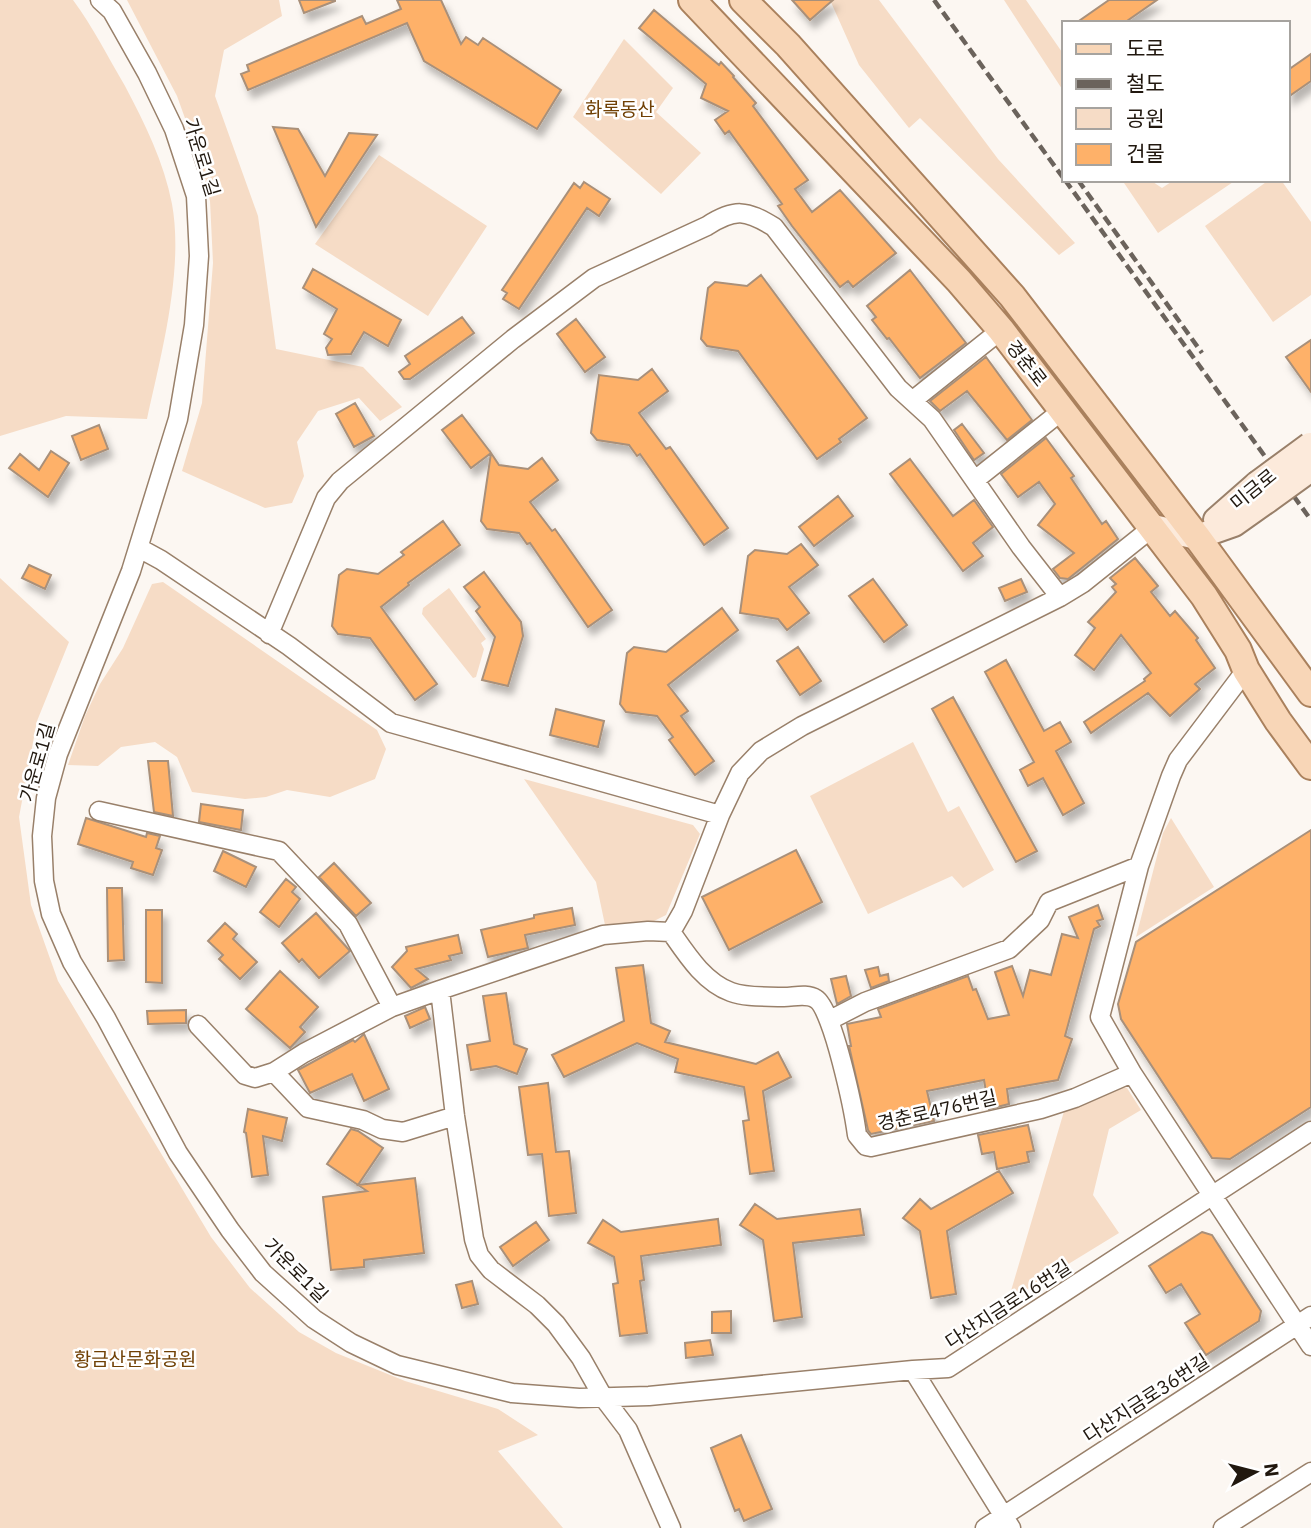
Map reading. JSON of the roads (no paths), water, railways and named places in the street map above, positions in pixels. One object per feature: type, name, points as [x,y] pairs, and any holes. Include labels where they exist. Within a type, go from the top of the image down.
[{"type":"main road","name":"경춘로","points":[[692,0],[959,281],[1001,330],[1204,596],[1278,721],[1311,766]]},
{"type":"main road","name":"경춘로","points":[[743,0],[788,45],[1012,296],[1197,537],[1311,693]]},
{"type":"street","name":"가운로1길","points":[[100,0],[112,11],[147,73],[174,129],[196,196],[200,256],[194,325],[178,419],[139,548],[58,754],[46,798],[42,835],[44,881],[51,914],[72,962],[106,1018],[178,1153],[263,1273],[314,1319],[351,1343],[397,1365],[512,1393],[603,1397]]},
{"type":"street","points":[[269,634],[326,498],[340,481],[513,340],[594,278],[722,217],[740,212],[756,216],[774,227],[898,388],[933,419],[1021,547],[1060,597]]},
{"type":"street","points":[[912,401],[1001,330]]},
{"type":"street","points":[[975,480],[1064,410]]},
{"type":"street","name":"미금로","points":[[1197,537],[1234,524],[1262,492],[1311,445]]},
{"type":"street","name":"미금로","points":[[1262,492],[1311,469]]},
{"type":"street","points":[[671,932],[683,911],[720,815],[740,774],[761,751],[802,726],[1060,597],[1083,583],[1153,527],[1197,537]]},
{"type":"street","points":[[139,548],[161,560],[269,634],[391,723],[720,815]]},
{"type":"street","points":[[1246,670],[1178,761],[1139,866],[1100,1017],[1132,1073],[1213,1194],[1304,1320],[1311,1346]]},
{"type":"street","points":[[99,811],[279,851],[348,924],[392,1007]]},
{"type":"street","points":[[671,932],[692,963],[711,980],[731,992],[752,996],[815,998],[830,1020],[865,1002],[1009,949],[1040,920],[1049,902],[1139,866]]},
{"type":"street","points":[[198,1025],[245,1075],[255,1079],[274,1072],[304,1052],[392,1007],[440,990],[603,935],[671,932]]},
{"type":"street","points":[[440,990],[455,1116],[474,1239],[479,1255],[491,1270],[537,1305],[556,1324],[586,1365],[603,1397],[628,1430],[671,1528]]},
{"type":"street","name":"경춘로476번길","points":[[830,1020],[857,1135],[866,1146],[872,1147],[1041,1109],[1075,1098],[1132,1073]]},
{"type":"street","points":[[274,1072],[308,1108],[363,1120],[382,1129],[403,1132],[455,1116]]},
{"type":"street","name":"다산지금로16번길","points":[[603,1397],[649,1396],[948,1368],[1311,1131]]},
{"type":"street","name":"다산지금로36번길","points":[[985,1528],[1007,1522],[1304,1320]]},
{"type":"street","points":[[912,1370],[1007,1522]]},
{"type":"street","points":[[1223,1528],[1311,1472]]},
{"type":"railway","points":[[934,0],[1062,176]]},
{"type":"railway","points":[[1066,182],[1311,520]]},
{"type":"railway","points":[[1079,182],[1202,353]]},
{"type":"park label","name":"화록동산","points":[[620,109]]},
{"type":"park label","name":"황금산문화공원","points":[[135,1359]]}]
